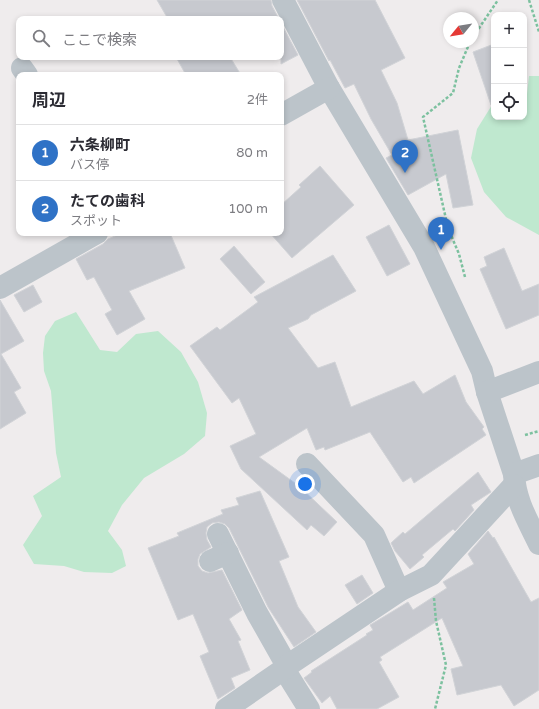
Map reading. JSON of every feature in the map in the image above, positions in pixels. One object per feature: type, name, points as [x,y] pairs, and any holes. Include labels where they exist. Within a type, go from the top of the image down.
[{"type":"street","points":[[283,0],[329,88],[424,247],[482,371],[522,510],[539,544]]},
{"type":"street","points":[[284,113],[329,88]]},
{"type":"street","points":[[0,288],[92,236]]},
{"type":"street","points":[[487,392],[539,372]]},
{"type":"street","points":[[308,464],[374,535],[399,591]]},
{"type":"street","points":[[226,709],[285,667],[399,591],[431,575],[514,480],[539,464]]},
{"type":"street","points":[[218,534],[219,557],[257,613],[309,709]]},
{"type":"path","points":[[479,28],[498,0]]},
{"type":"path","points":[[529,0],[539,32]]},
{"type":"path","points":[[466,284],[459,254],[448,228],[423,117],[452,93],[459,68],[467,48]]},
{"type":"path","points":[[431,575],[436,621],[446,665],[435,709]]},
{"type":"green space","points":[[529,76],[539,76],[539,235],[506,217],[484,192],[471,158],[477,129],[491,107],[491,120],[527,120]]},
{"type":"green space","points":[[76,312],[100,350],[117,352],[136,334],[158,331],[181,352],[198,382],[207,413],[205,436],[184,454],[144,478],[122,505],[108,531],[122,550],[126,566],[112,573],[84,572],[64,566],[34,564],[23,545],[42,516],[33,496],[61,477],[56,453],[51,391],[44,371],[43,353],[45,336],[55,321]]},
{"type":"building","points":[[157,0],[271,0],[272,6],[277,16],[166,16]]},
{"type":"building","points":[[297,0],[375,0],[405,58],[381,70],[397,103],[408,140],[458,130],[473,205],[453,208],[446,174],[408,195],[386,158],[392,155],[371,119],[354,84],[345,88]]},
{"type":"building","points":[[284,29],[298,55],[281,64],[281,60],[284,60]]},
{"type":"building","points":[[491,45],[491,105],[473,52]]},
{"type":"building","points":[[178,60],[232,60],[239,72],[184,72]]},
{"type":"building","points":[[320,166],[354,205],[292,258],[273,236],[284,236],[284,202],[301,187],[299,185]]},
{"type":"building","points":[[389,225],[410,264],[387,276],[366,237]]},
{"type":"building","points":[[115,236],[171,236],[185,268],[129,291],[145,319],[117,335],[105,314],[112,310],[94,277],[87,280],[76,259],[103,244],[108,239]]},
{"type":"building","points":[[234,246],[265,282],[251,294],[220,259]]},
{"type":"building","points":[[504,248],[522,291],[539,284],[539,315],[506,329],[480,269],[487,266],[484,257]]},
{"type":"building","points":[[333,255],[356,291],[311,315],[308,319],[288,328],[318,368],[335,362],[351,407],[414,381],[423,394],[455,375],[466,402],[484,427],[482,429],[486,435],[414,483],[411,477],[403,482],[370,432],[325,450],[324,447],[316,450],[307,428],[259,457],[299,486],[337,522],[324,536],[311,525],[307,530],[241,469],[230,446],[256,434],[239,398],[232,403],[190,346],[217,327],[220,330],[258,302],[254,297]]},
{"type":"building","points":[[33,285],[42,302],[24,312],[14,295]]},
{"type":"building","points":[[0,300],[24,341],[1,354],[21,388],[14,392],[26,413],[0,429]]},
{"type":"building","points":[[478,472],[491,492],[471,505],[474,510],[455,531],[453,529],[422,555],[424,557],[410,569],[395,551],[391,543],[403,532],[405,534]]},
{"type":"building","points":[[260,491],[289,557],[279,561],[298,607],[316,632],[294,647],[268,607],[229,528],[225,524],[219,522],[212,523],[207,527],[206,533],[207,540],[211,547],[200,554],[198,566],[202,571],[208,573],[222,570],[242,610],[229,619],[241,640],[238,641],[250,670],[231,678],[235,688],[218,699],[200,656],[209,652],[193,614],[178,620],[148,548],[179,536],[177,533],[223,514],[221,510],[239,505],[236,498]]},
{"type":"building","points":[[488,531],[493,538],[494,537],[531,602],[539,598],[539,690],[514,706],[501,685],[457,695],[451,669],[463,666],[442,618],[380,657],[382,660],[379,662],[399,697],[377,709],[337,709],[330,696],[322,703],[304,678],[312,672],[311,671],[367,635],[366,634],[373,630],[370,625],[408,602],[413,610],[447,588],[443,582],[474,564],[468,554]]},
{"type":"building","points":[[362,575],[373,593],[357,604],[345,585]]},
{"type":"place","name":"たての歯科","points":[[405,173]]},
{"type":"place","name":"六条柳町","points":[[441,250]]}]
